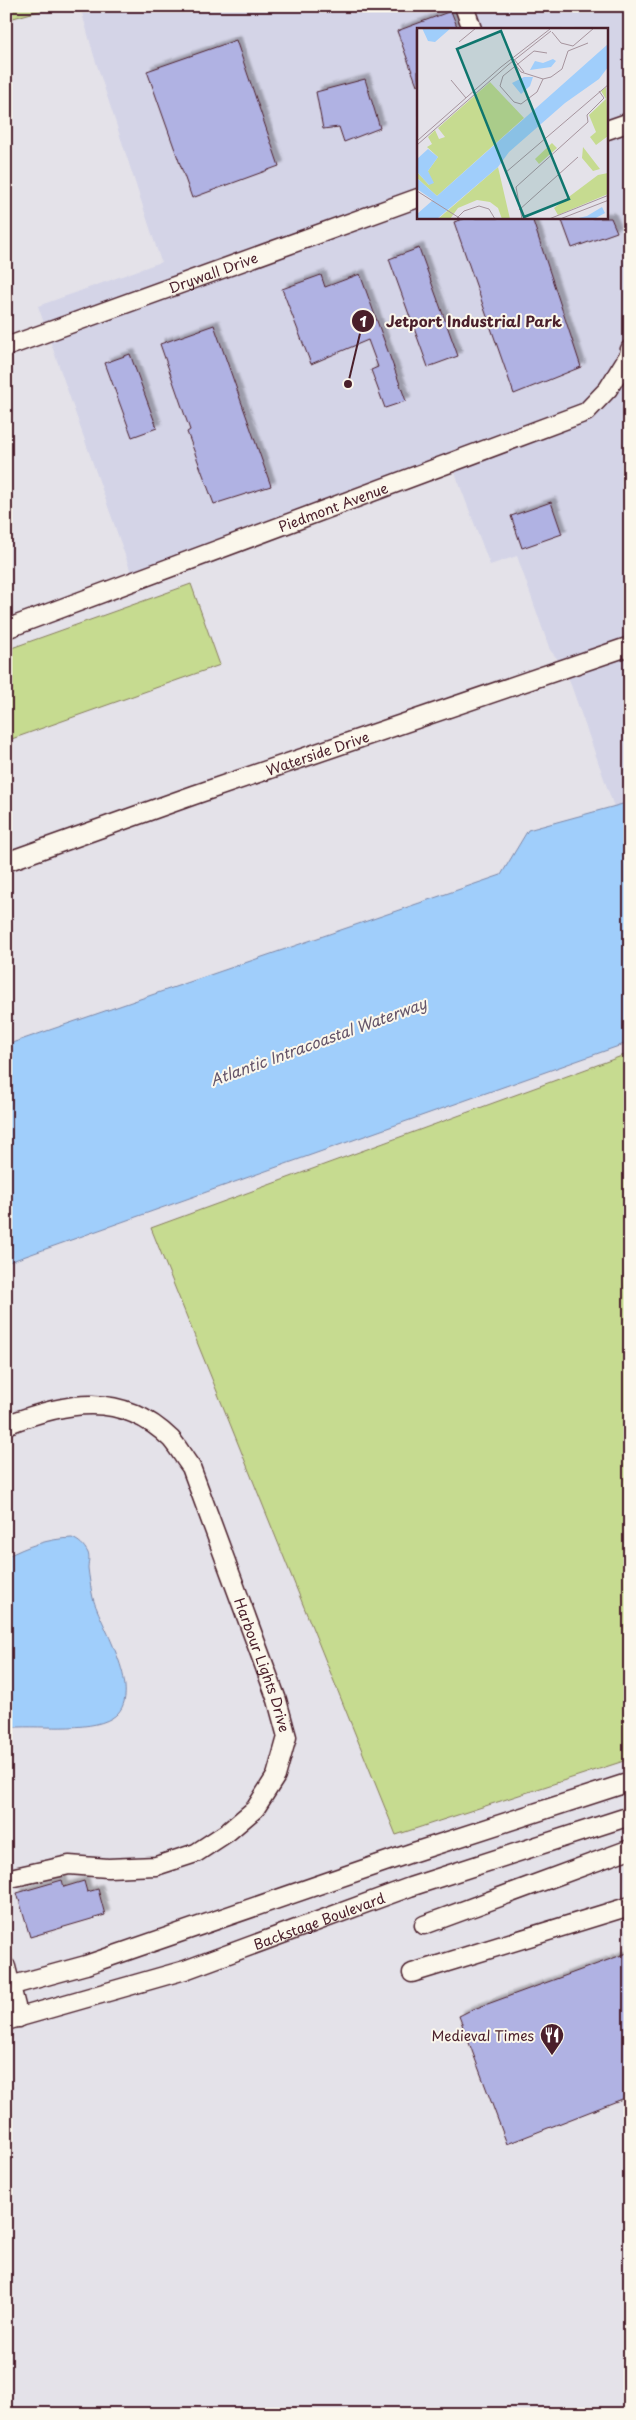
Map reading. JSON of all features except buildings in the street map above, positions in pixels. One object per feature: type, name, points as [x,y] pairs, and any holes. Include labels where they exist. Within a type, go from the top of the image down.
[{"type":"street","points":[[464,6],[472,28]]},
{"type":"street","points":[[608,130],[630,122]]},
{"type":"street","name":"Drywall Drive","points":[[6,347],[417,198]]},
{"type":"street","name":"Piedmont Avenue","points":[[6,629],[586,412],[608,389],[629,355],[630,349]]},
{"type":"street","name":"Waterside Drive","points":[[6,862],[203,791],[630,646]]},
{"type":"street","name":"Harbour Lights Drive","points":[[6,1425],[42,1411],[92,1404],[115,1406],[143,1417],[171,1439],[191,1467],[277,1700],[286,1737],[276,1776],[255,1809],[228,1832],[196,1853],[156,1866],[108,1868],[69,1865],[6,1879]]},
{"type":"street","points":[[9,1987],[86,1965],[411,1852],[630,1782]]},
{"type":"street","name":"Backstage Boulevard","points":[[13,2019],[185,1970],[410,1887],[630,1816]]},
{"type":"street","points":[[424,1925],[630,1849]]},
{"type":"street","points":[[412,1973],[630,1906]]},
{"type":"street","points":[[6,1967],[13,2019]]},
{"type":"shaded area","points":[[80,6],[630,6],[630,802],[614,807],[565,668],[550,650],[517,556],[490,565],[451,462],[134,581],[38,306],[161,262],[94,56]]},
{"type":"green space","points":[[6,6],[57,6],[6,20]]},
{"type":"green space","points":[[191,584],[220,665],[6,741],[6,650]]},
{"type":"green space","points":[[630,1053],[630,1759],[396,1835],[151,1228]]},
{"type":"water","name":"Atlantic Intracoastal Waterway","points":[[630,802],[630,1042],[6,1263],[6,1045],[501,875],[528,830]]},
{"type":"water","points":[[72,1538],[83,1546],[89,1555],[88,1568],[93,1598],[112,1642],[124,1677],[125,1694],[122,1708],[112,1718],[102,1723],[76,1727],[6,1728],[6,1557],[38,1544]]},
{"type":"place","name":"Jetport Industrial Park","points":[[348,384]]},
{"type":"place","name":"Medieval Times","points":[[552,2056]]}]
